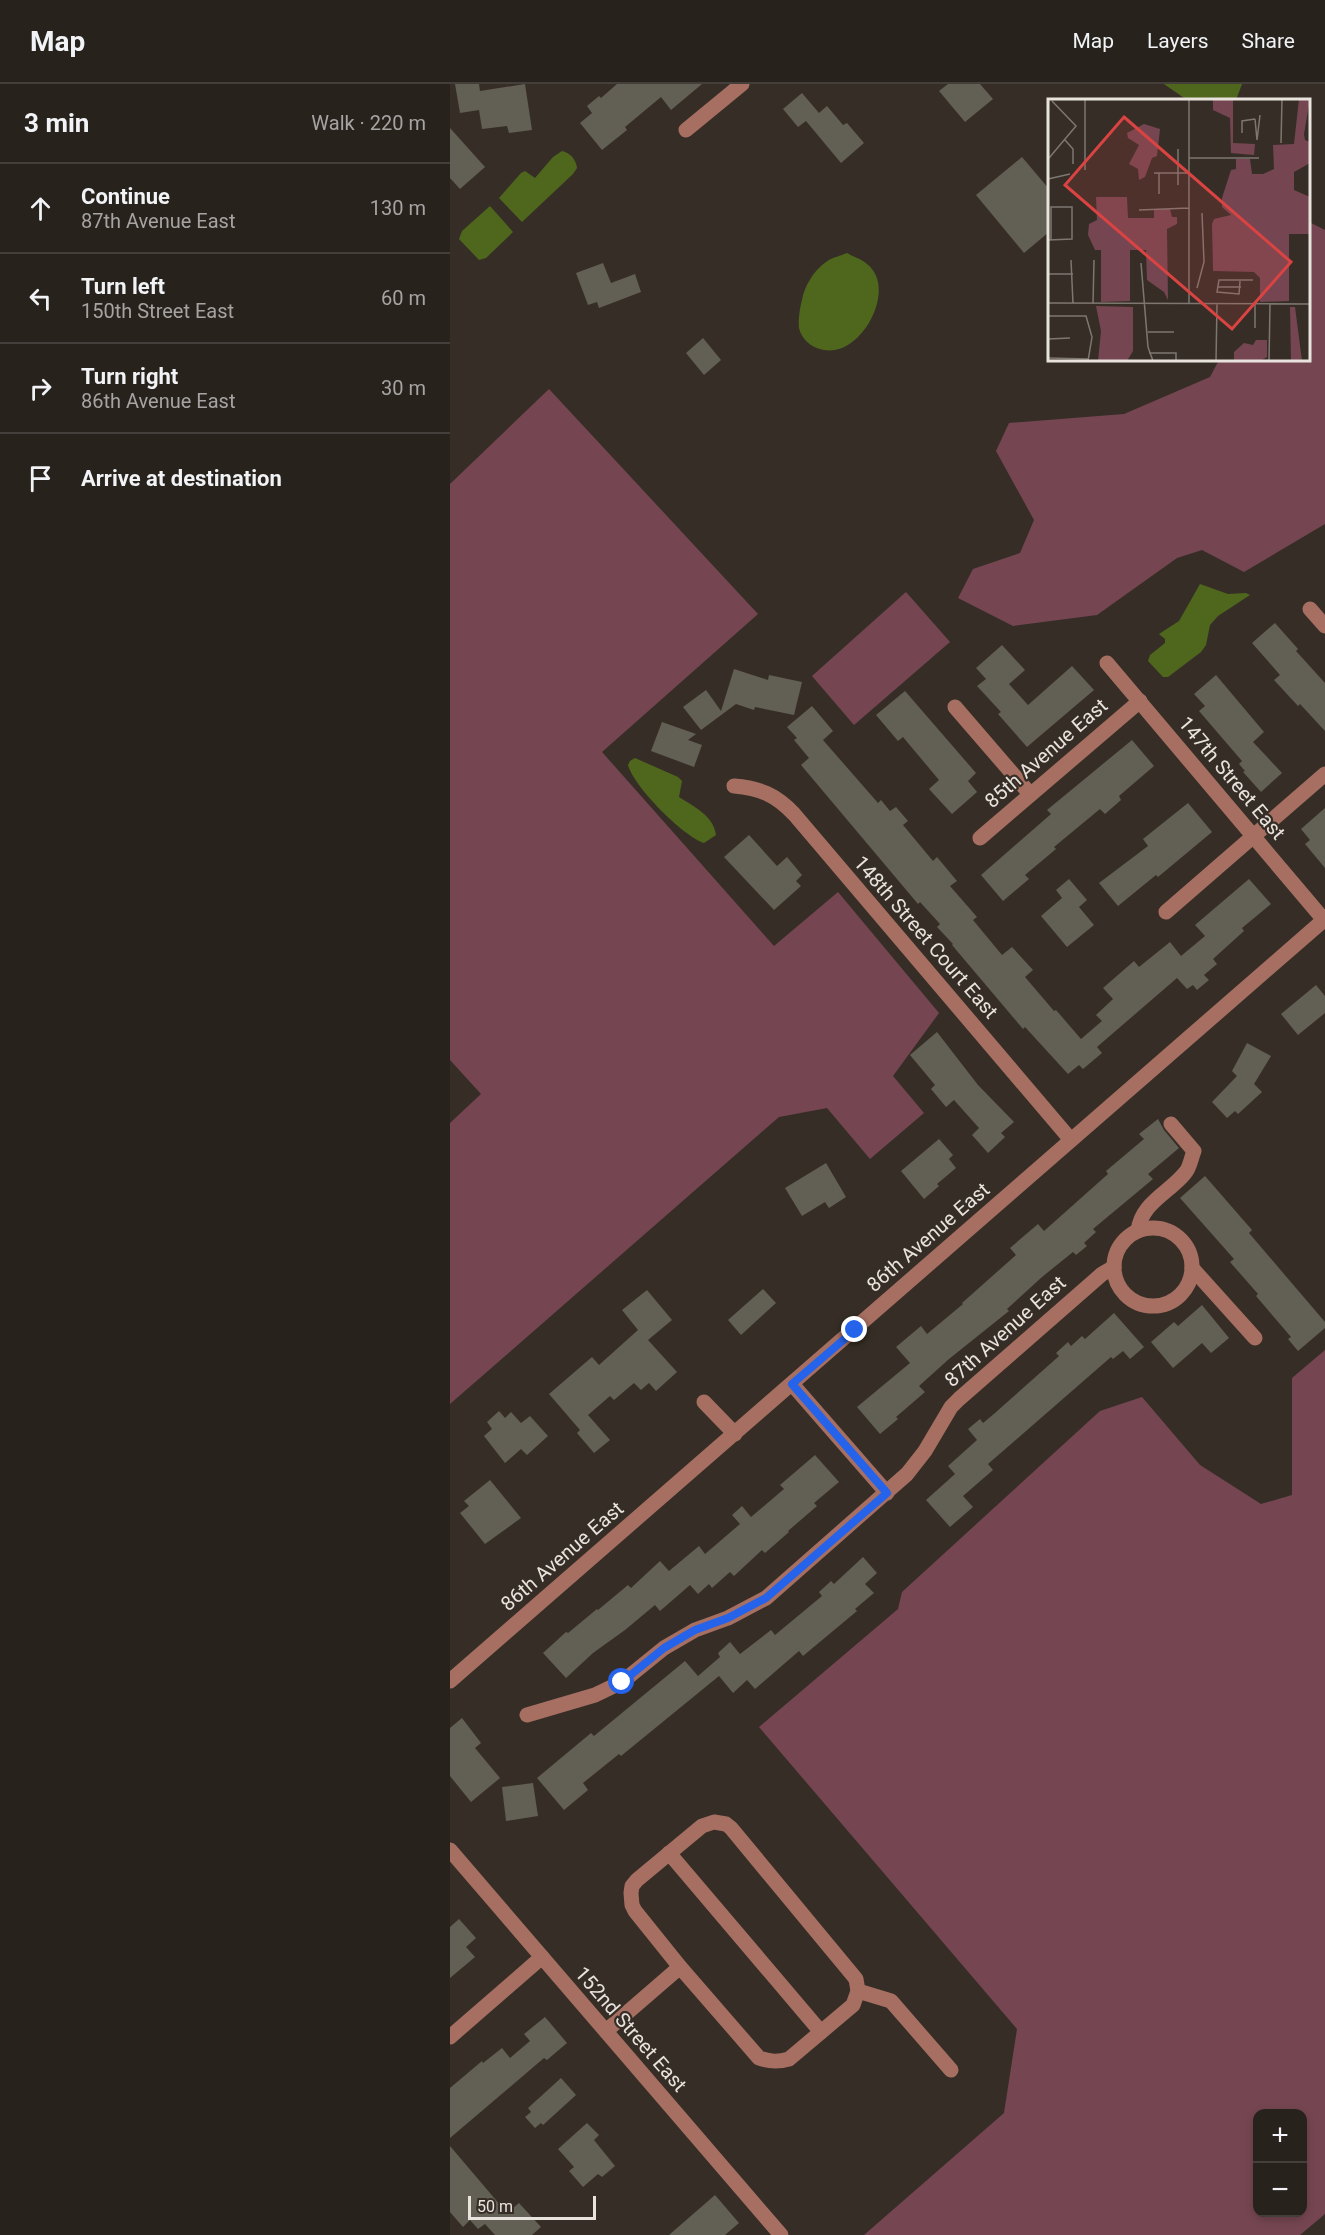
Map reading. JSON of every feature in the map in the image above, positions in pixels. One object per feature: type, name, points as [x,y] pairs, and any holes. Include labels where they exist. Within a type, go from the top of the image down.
[{"type":"street","points":[[686,130],[742,84]]},
{"type":"street","points":[[1310,609],[1325,627]]},
{"type":"street","name":"147th Street East","points":[[1107,663],[1325,920]]},
{"type":"street","name":"85th Avenue East","points":[[980,838],[1140,700]]},
{"type":"street","points":[[956,707],[1030,794]]},
{"type":"street","points":[[1166,912],[1325,774]]},
{"type":"street","name":"148th Street Court East","points":[[734,786],[766,791],[794,814],[1071,1140]]},
{"type":"street","name":"86th Avenue East","points":[[450,1681],[1325,920]]},
{"type":"street","points":[[1138,1231],[1144,1211],[1187,1172],[1194,1151],[1171,1124]]},
{"type":"street","points":[[1151,1228],[1163,1229],[1175,1235],[1190,1255],[1192,1268],[1183,1292],[1173,1300],[1161,1305],[1136,1302],[1125,1294],[1118,1284],[1114,1267],[1119,1247],[1127,1237],[1138,1231],[1151,1228]]},
{"type":"street","name":"87th Avenue East","points":[[527,1714],[595,1695],[622,1682],[664,1648],[695,1630],[728,1618],[766,1598],[907,1474],[925,1451],[951,1407],[959,1399],[1102,1274],[1114,1267]]},
{"type":"street","points":[[1192,1268],[1255,1338]]},
{"type":"street","points":[[792,1384],[887,1493]]},
{"type":"street","points":[[704,1402],[735,1434]]},
{"type":"street","points":[[707,1823],[726,1824],[854,1973],[858,1991],[853,2005],[789,2059],[774,2062],[759,2058],[635,1911],[630,1899],[632,1886],[669,1853],[707,1823]]},
{"type":"street","name":"152nd Street East","points":[[450,1850],[781,2235]]},
{"type":"street","points":[[669,1853],[821,2032]]},
{"type":"street","points":[[450,2037],[542,1957]]},
{"type":"street","points":[[606,2031],[680,1967]]},
{"type":"street","points":[[858,1991],[891,2001],[951,2070]]},
{"type":"shaded area","points":[[1164,84],[1242,84],[1236,99],[1186,99]]},
{"type":"shaded area","points":[[562,151],[572,157],[577,168],[522,222],[499,198],[521,173],[525,171],[535,178],[553,157]]},
{"type":"shaded area","points":[[490,206],[513,232],[486,258],[479,260],[459,239],[462,231]]},
{"type":"shaded area","points":[[1310,222],[1325,230],[1325,524],[1244,572],[1202,550],[1177,558],[1097,615],[1013,626],[958,598],[973,569],[1020,553],[1034,520],[996,451],[1009,423],[1124,414],[1210,377],[1218,362],[1310,362]]},
{"type":"shaded area","points":[[847,253],[865,262],[875,274],[879,285],[878,298],[868,324],[850,344],[833,350],[820,349],[805,339],[799,328],[803,295],[817,269],[830,259]]},
{"type":"shaded area","points":[[549,389],[758,614],[602,752],[774,946],[838,892],[939,1013],[893,1076],[924,1113],[870,1159],[827,1108],[779,1117],[450,1404],[450,1123],[481,1094],[450,1060],[450,484]]},
{"type":"shaded area","points":[[1200,584],[1228,594],[1246,593],[1250,595],[1218,616],[1210,625],[1206,645],[1201,652],[1168,677],[1163,677],[1148,661],[1150,655],[1165,643],[1165,639],[1159,634],[1179,621]]},
{"type":"shaded area","points":[[906,592],[950,642],[854,725],[812,676]]},
{"type":"shaded area","points":[[635,758],[678,777],[682,781],[679,797],[707,817],[716,835],[704,843],[695,839],[660,810],[632,774],[628,765]]},
{"type":"shaded area","points":[[1325,1350],[1325,2214],[1300,2235],[864,2235],[1004,2113],[1017,2029],[759,1727],[898,1609],[902,1592],[1100,1411],[1142,1397],[1200,1465],[1261,1504],[1292,1495],[1292,1378]]},
{"type":"building","points":[[455,84],[479,84],[480,91],[525,84],[532,130],[509,133],[507,126],[482,129],[479,110],[460,113]]},
{"type":"building","points":[[617,84],[702,84],[671,110],[661,97],[625,127],[627,130],[602,150],[580,123],[592,113],[587,106],[599,96],[601,98]]},
{"type":"building","points":[[948,84],[980,84],[993,99],[965,122],[939,91]]},
{"type":"building","points":[[802,93],[819,113],[827,106],[843,125],[847,123],[864,143],[841,163],[806,121],[798,127],[783,109]]},
{"type":"building","points":[[450,128],[485,167],[460,189],[450,178]]},
{"type":"building","points":[[1022,157],[1048,188],[1048,233],[1024,253],[976,195]]},
{"type":"building","points":[[603,263],[611,283],[635,274],[641,292],[599,308],[597,302],[588,305],[576,273]]},
{"type":"building","points":[[703,338],[721,360],[704,375],[686,353]]},
{"type":"building","points":[[1275,623],[1325,683],[1325,731],[1274,680],[1280,675],[1252,643]]},
{"type":"building","points":[[1002,645],[1025,670],[1009,684],[1028,705],[1072,666],[1094,690],[1027,747],[998,714],[1001,712],[977,686],[986,679],[976,668]]},
{"type":"building","points":[[734,669],[768,680],[769,675],[802,682],[794,715],[755,707],[754,710],[736,704],[701,730],[683,707],[706,690],[721,711]]},
{"type":"building","points":[[1216,675],[1264,732],[1253,742],[1282,773],[1261,792],[1243,772],[1245,771],[1239,764],[1242,761],[1199,711],[1205,706],[1194,694]]},
{"type":"building","points":[[905,691],[976,773],[968,781],[977,792],[952,814],[929,789],[939,780],[903,737],[898,741],[876,715]]},
{"type":"building","points":[[812,706],[833,731],[823,740],[878,803],[881,800],[890,811],[896,807],[908,821],[903,825],[933,861],[937,857],[957,881],[950,886],[977,917],[973,920],[1002,955],[1012,947],[1033,970],[1025,977],[1081,1039],[1102,1021],[1096,1015],[1113,999],[1103,988],[1134,961],[1139,967],[1170,942],[1181,956],[1205,936],[1195,925],[1249,879],[1271,904],[1242,928],[1244,931],[1213,959],[1217,964],[1204,975],[1209,980],[1197,990],[1193,985],[1187,989],[1177,978],[1097,1047],[1102,1053],[1083,1069],[1079,1065],[1068,1074],[1025,1027],[1023,1029],[937,927],[940,924],[920,902],[918,904],[801,765],[809,758],[794,740],[797,738],[787,727]]},
{"type":"building","points":[[662,722],[696,734],[688,740],[702,745],[694,767],[651,751]]},
{"type":"building","points":[[1132,740],[1154,766],[1119,796],[1121,800],[1105,814],[1100,809],[1054,847],[1056,849],[1025,875],[1029,879],[1003,901],[981,875],[1051,814],[1047,810]]},
{"type":"building","points":[[1188,803],[1212,832],[1158,877],[1156,875],[1118,906],[1099,883],[1148,846],[1143,839]]},
{"type":"building","points":[[1325,808],[1325,868],[1305,844],[1310,840],[1301,829]]},
{"type":"building","points":[[749,835],[777,866],[787,857],[802,875],[796,881],[801,886],[774,910],[724,857]]},
{"type":"building","points":[[1069,879],[1087,900],[1079,907],[1094,925],[1067,947],[1041,916],[1062,898],[1056,890]]},
{"type":"building","points":[[1316,985],[1325,996],[1325,1013],[1298,1035],[1281,1014]]},
{"type":"building","points":[[937,1032],[978,1085],[1014,1122],[1001,1133],[1005,1137],[988,1153],[972,1135],[979,1128],[954,1100],[946,1107],[931,1089],[935,1085],[910,1055]]},
{"type":"building","points":[[1247,1043],[1271,1056],[1254,1084],[1262,1092],[1238,1114],[1235,1111],[1227,1118],[1212,1102],[1237,1076],[1232,1071]]},
{"type":"building","points":[[1158,1119],[1179,1148],[1148,1174],[1153,1179],[1093,1229],[1096,1232],[1084,1243],[1087,1246],[1076,1255],[1073,1252],[1042,1277],[1007,1309],[1009,1311],[919,1386],[925,1392],[880,1434],[857,1407],[910,1363],[896,1347],[921,1326],[927,1334],[963,1304],[1016,1255],[1010,1248],[1038,1224],[1044,1231],[1108,1174],[1106,1171],[1144,1139],[1139,1134]]},
{"type":"building","points":[[939,1139],[953,1155],[949,1159],[956,1168],[924,1199],[901,1171]]},
{"type":"building","points":[[826,1163],[846,1197],[829,1208],[825,1202],[802,1216],[785,1188]]},
{"type":"building","points":[[1205,1176],[1252,1230],[1249,1233],[1325,1322],[1325,1328],[1298,1351],[1288,1339],[1291,1337],[1230,1262],[1234,1259],[1180,1198]]},
{"type":"building","points":[[763,1289],[776,1303],[741,1335],[728,1320]]},
{"type":"building","points":[[647,1290],[672,1320],[648,1340],[677,1372],[656,1391],[649,1383],[641,1390],[634,1383],[614,1400],[610,1396],[588,1415],[610,1440],[594,1453],[577,1433],[580,1430],[549,1394],[592,1357],[599,1365],[638,1330],[622,1310]]},
{"type":"building","points":[[1202,1305],[1229,1338],[1211,1353],[1202,1343],[1173,1368],[1151,1342],[1174,1322],[1178,1326]]},
{"type":"building","points":[[1114,1313],[1144,1347],[1130,1359],[1123,1351],[1113,1359],[1111,1357],[988,1464],[993,1470],[963,1496],[973,1507],[950,1527],[926,1500],[955,1474],[948,1466],[977,1440],[968,1429],[980,1419],[983,1423],[995,1413],[1059,1356],[1056,1353],[1068,1342],[1071,1346],[1082,1336],[1085,1339]]},
{"type":"building","points":[[499,1411],[505,1418],[511,1412],[521,1423],[530,1416],[548,1436],[527,1455],[521,1449],[505,1463],[484,1436],[492,1429],[487,1422]]},
{"type":"building","points":[[815,1455],[839,1482],[814,1503],[817,1506],[789,1532],[765,1553],[762,1550],[734,1576],[730,1572],[712,1588],[709,1584],[698,1594],[690,1585],[660,1611],[655,1605],[593,1653],[566,1678],[543,1653],[566,1632],[568,1633],[628,1585],[631,1588],[660,1561],[669,1571],[699,1546],[705,1554],[740,1524],[732,1515],[742,1506],[751,1517],[784,1489],[780,1485]]},
{"type":"building","points":[[490,1480],[521,1518],[485,1544],[460,1513],[469,1506],[464,1501]]},
{"type":"building","points":[[863,1557],[877,1573],[865,1584],[874,1593],[855,1609],[857,1611],[803,1656],[799,1651],[755,1689],[747,1680],[733,1693],[719,1676],[621,1756],[619,1754],[583,1783],[588,1790],[564,1810],[537,1778],[591,1733],[594,1736],[685,1661],[698,1676],[720,1657],[718,1653],[730,1642],[740,1654],[771,1630],[775,1635],[822,1596],[819,1592],[831,1581],[834,1584]]},
{"type":"building","points":[[462,1718],[481,1743],[475,1748],[500,1778],[471,1802],[450,1776],[450,1728]]},
{"type":"building","points":[[533,1783],[538,1816],[506,1821],[502,1787]]},
{"type":"building","points":[[459,1919],[476,1938],[466,1947],[475,1957],[450,1978],[450,1927]]},
{"type":"building","points":[[545,2017],[567,2043],[547,2060],[544,2058],[450,2138],[450,2088],[482,2061],[483,2063],[502,2048],[510,2058],[530,2041],[524,2034]]},
{"type":"building","points":[[561,2078],[576,2095],[543,2125],[541,2123],[535,2128],[525,2117],[531,2112],[528,2108]]},
{"type":"building","points":[[587,2123],[599,2135],[594,2140],[615,2166],[602,2177],[598,2174],[583,2187],[569,2171],[574,2167],[558,2149]]},
{"type":"building","points":[[450,2146],[507,2213],[519,2203],[541,2227],[532,2235],[495,2235],[485,2224],[478,2229],[470,2220],[463,2227],[450,2212]]},
{"type":"building","points":[[715,2195],[739,2223],[725,2235],[669,2235]]},
{"type":"route","points":[[622,1682],[664,1648],[695,1630],[728,1618],[766,1598],[887,1493],[792,1384],[855,1330]]}]
